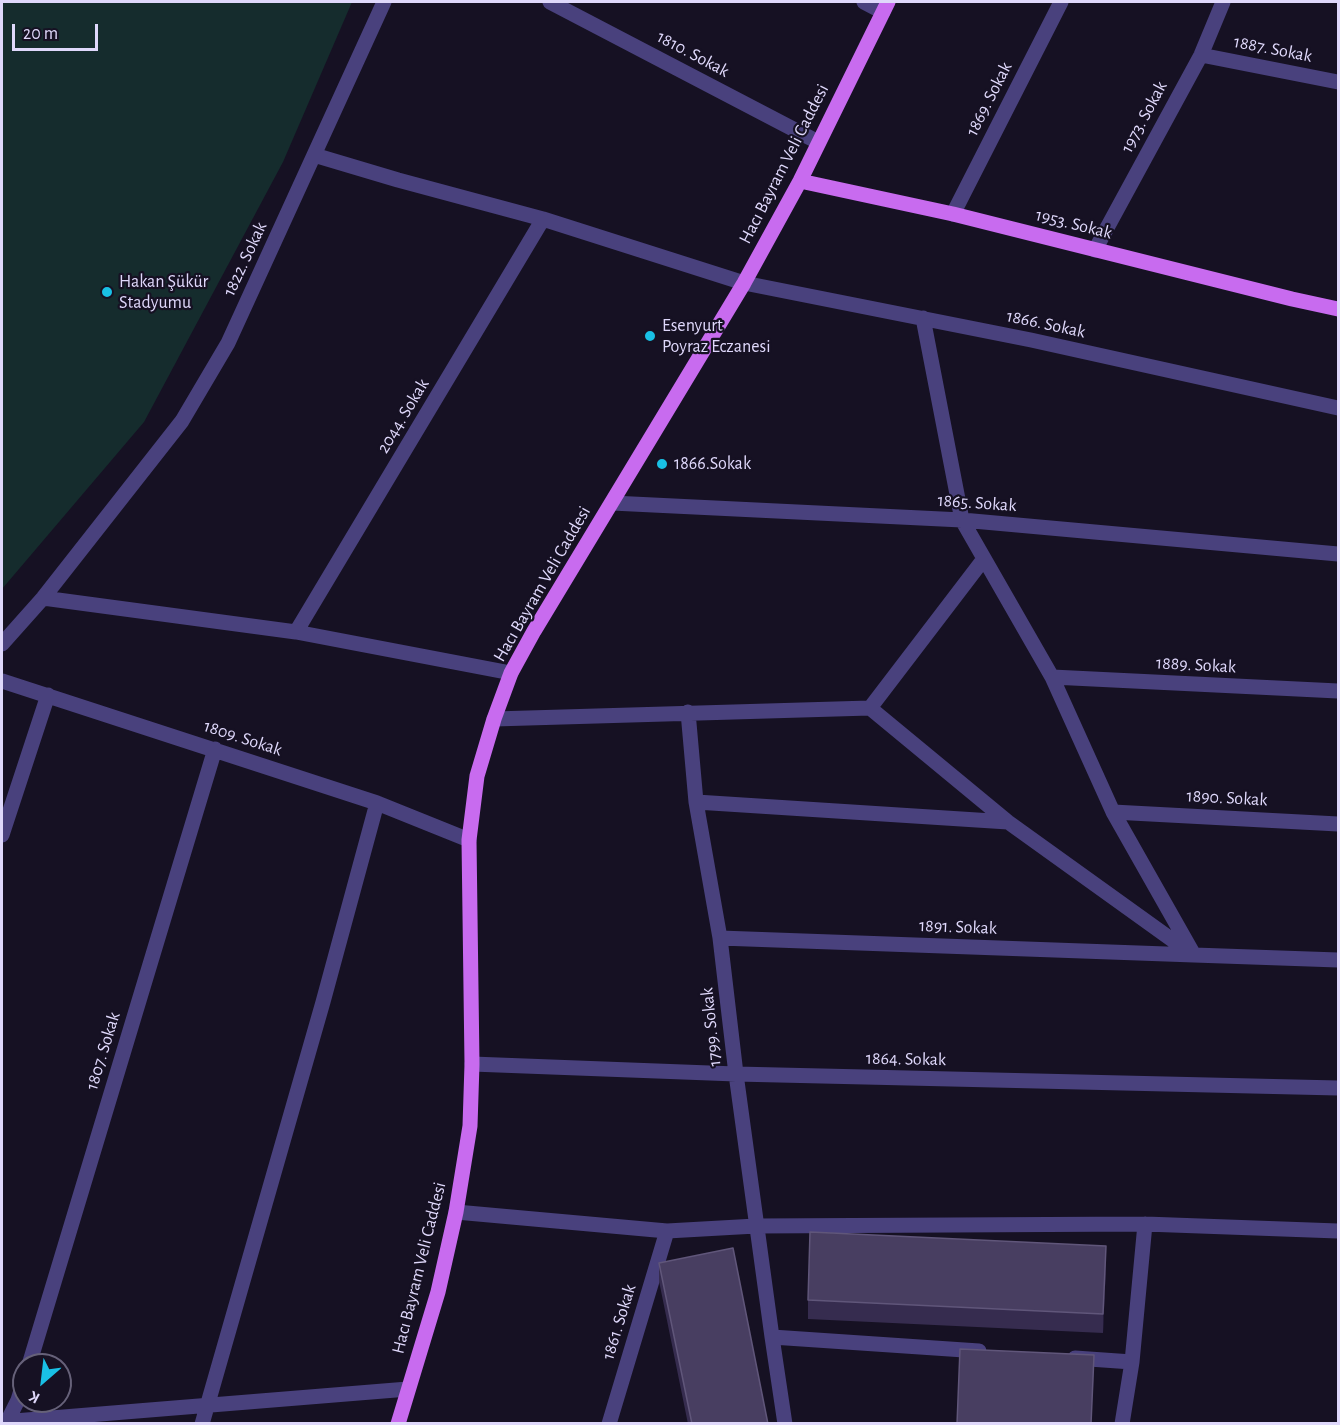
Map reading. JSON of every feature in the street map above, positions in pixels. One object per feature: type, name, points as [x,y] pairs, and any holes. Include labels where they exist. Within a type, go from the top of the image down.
[{"type":"main road","name":"Hacı Bayram Veli Caddesi","points":[[398,1424],[438,1292],[456,1212],[470,1126],[472,1064],[469,840],[477,776],[494,719],[511,673],[534,631],[744,284],[800,181],[885,7]]},
{"type":"main road","name":"1953. Sokak","points":[[800,181],[952,214],[1338,309]]},
{"type":"street","name":"1822. Sokak","points":[[2,644],[43,598],[182,421],[228,343],[384,2]]},
{"type":"street","name":"1810. Sokak","points":[[550,2],[818,142]]},
{"type":"street","points":[[864,2],[885,7]]},
{"type":"street","name":"1869. Sokak","points":[[952,214],[1061,2]]},
{"type":"street","name":"1973. Sokak","points":[[1095,250],[1201,55],[1223,2]]},
{"type":"street","name":"1887. Sokak","points":[[1201,55],[1338,82]]},
{"type":"street","name":"1866. Sokak","points":[[314,155],[543,219],[744,284],[923,318],[1338,408]]},
{"type":"street","name":"2044. Sokak","points":[[296,632],[543,219]]},
{"type":"street","points":[[923,318],[962,520],[1052,677],[1113,812],[1194,955]]},
{"type":"street","name":"1865. Sokak","points":[[612,503],[962,520],[1338,554]]},
{"type":"street","points":[[870,708],[983,560]]},
{"type":"street","points":[[43,598],[296,632],[511,673]]},
{"type":"street","name":"1889. Sokak","points":[[1052,677],[1338,691]]},
{"type":"street","name":"1809. Sokak","points":[[2,681],[377,803],[469,840]]},
{"type":"street","points":[[2,835],[48,695]]},
{"type":"street","points":[[494,719],[870,708],[1008,822],[1194,955]]},
{"type":"street","name":"1799. Sokak","points":[[688,712],[696,802],[720,938],[756,1226],[785,1424]]},
{"type":"street","name":"1807. Sokak","points":[[33,1353],[215,749]]},
{"type":"street","points":[[696,802],[1008,822]]},
{"type":"street","points":[[202,1424],[323,1002],[377,803]]},
{"type":"street","name":"1890. Sokak","points":[[1113,812],[1338,824]]},
{"type":"street","name":"1891. Sokak","points":[[720,938],[1338,960]]},
{"type":"street","name":"1864. Sokak","points":[[472,1064],[736,1074],[1338,1088]]},
{"type":"street","points":[[456,1212],[667,1231],[756,1226],[1145,1224],[1338,1231]]},
{"type":"street","points":[[1122,1424],[1132,1362],[1145,1224]]},
{"type":"street","name":"1861. Sokak","points":[[609,1424],[667,1231]]},
{"type":"street","points":[[772,1337],[993,1352]]},
{"type":"street","points":[[1062,1357],[1132,1362]]},
{"type":"street","points":[[5,1422],[408,1389]]},
{"type":"green space","name":"Hakan Şükür Stadyumu","points":[[2,2],[352,2],[283,162],[144,422],[2,589]]},
{"type":"building","points":[[810,1232],[1106,1246],[1103,1314],[808,1300]]},
{"type":"building","points":[[733,1248],[768,1424],[692,1424],[659,1263]]},
{"type":"building","points":[[960,1349],[1094,1355],[1091,1424],[957,1424]]},
{"type":"place","name":"Hakan Şükür Stadyumu","points":[[107,292]]},
{"type":"place","name":"Esenyurt Poyraz Eczanesi","points":[[650,336]]},
{"type":"place","name":"1866.Sokak","points":[[662,464]]}]
